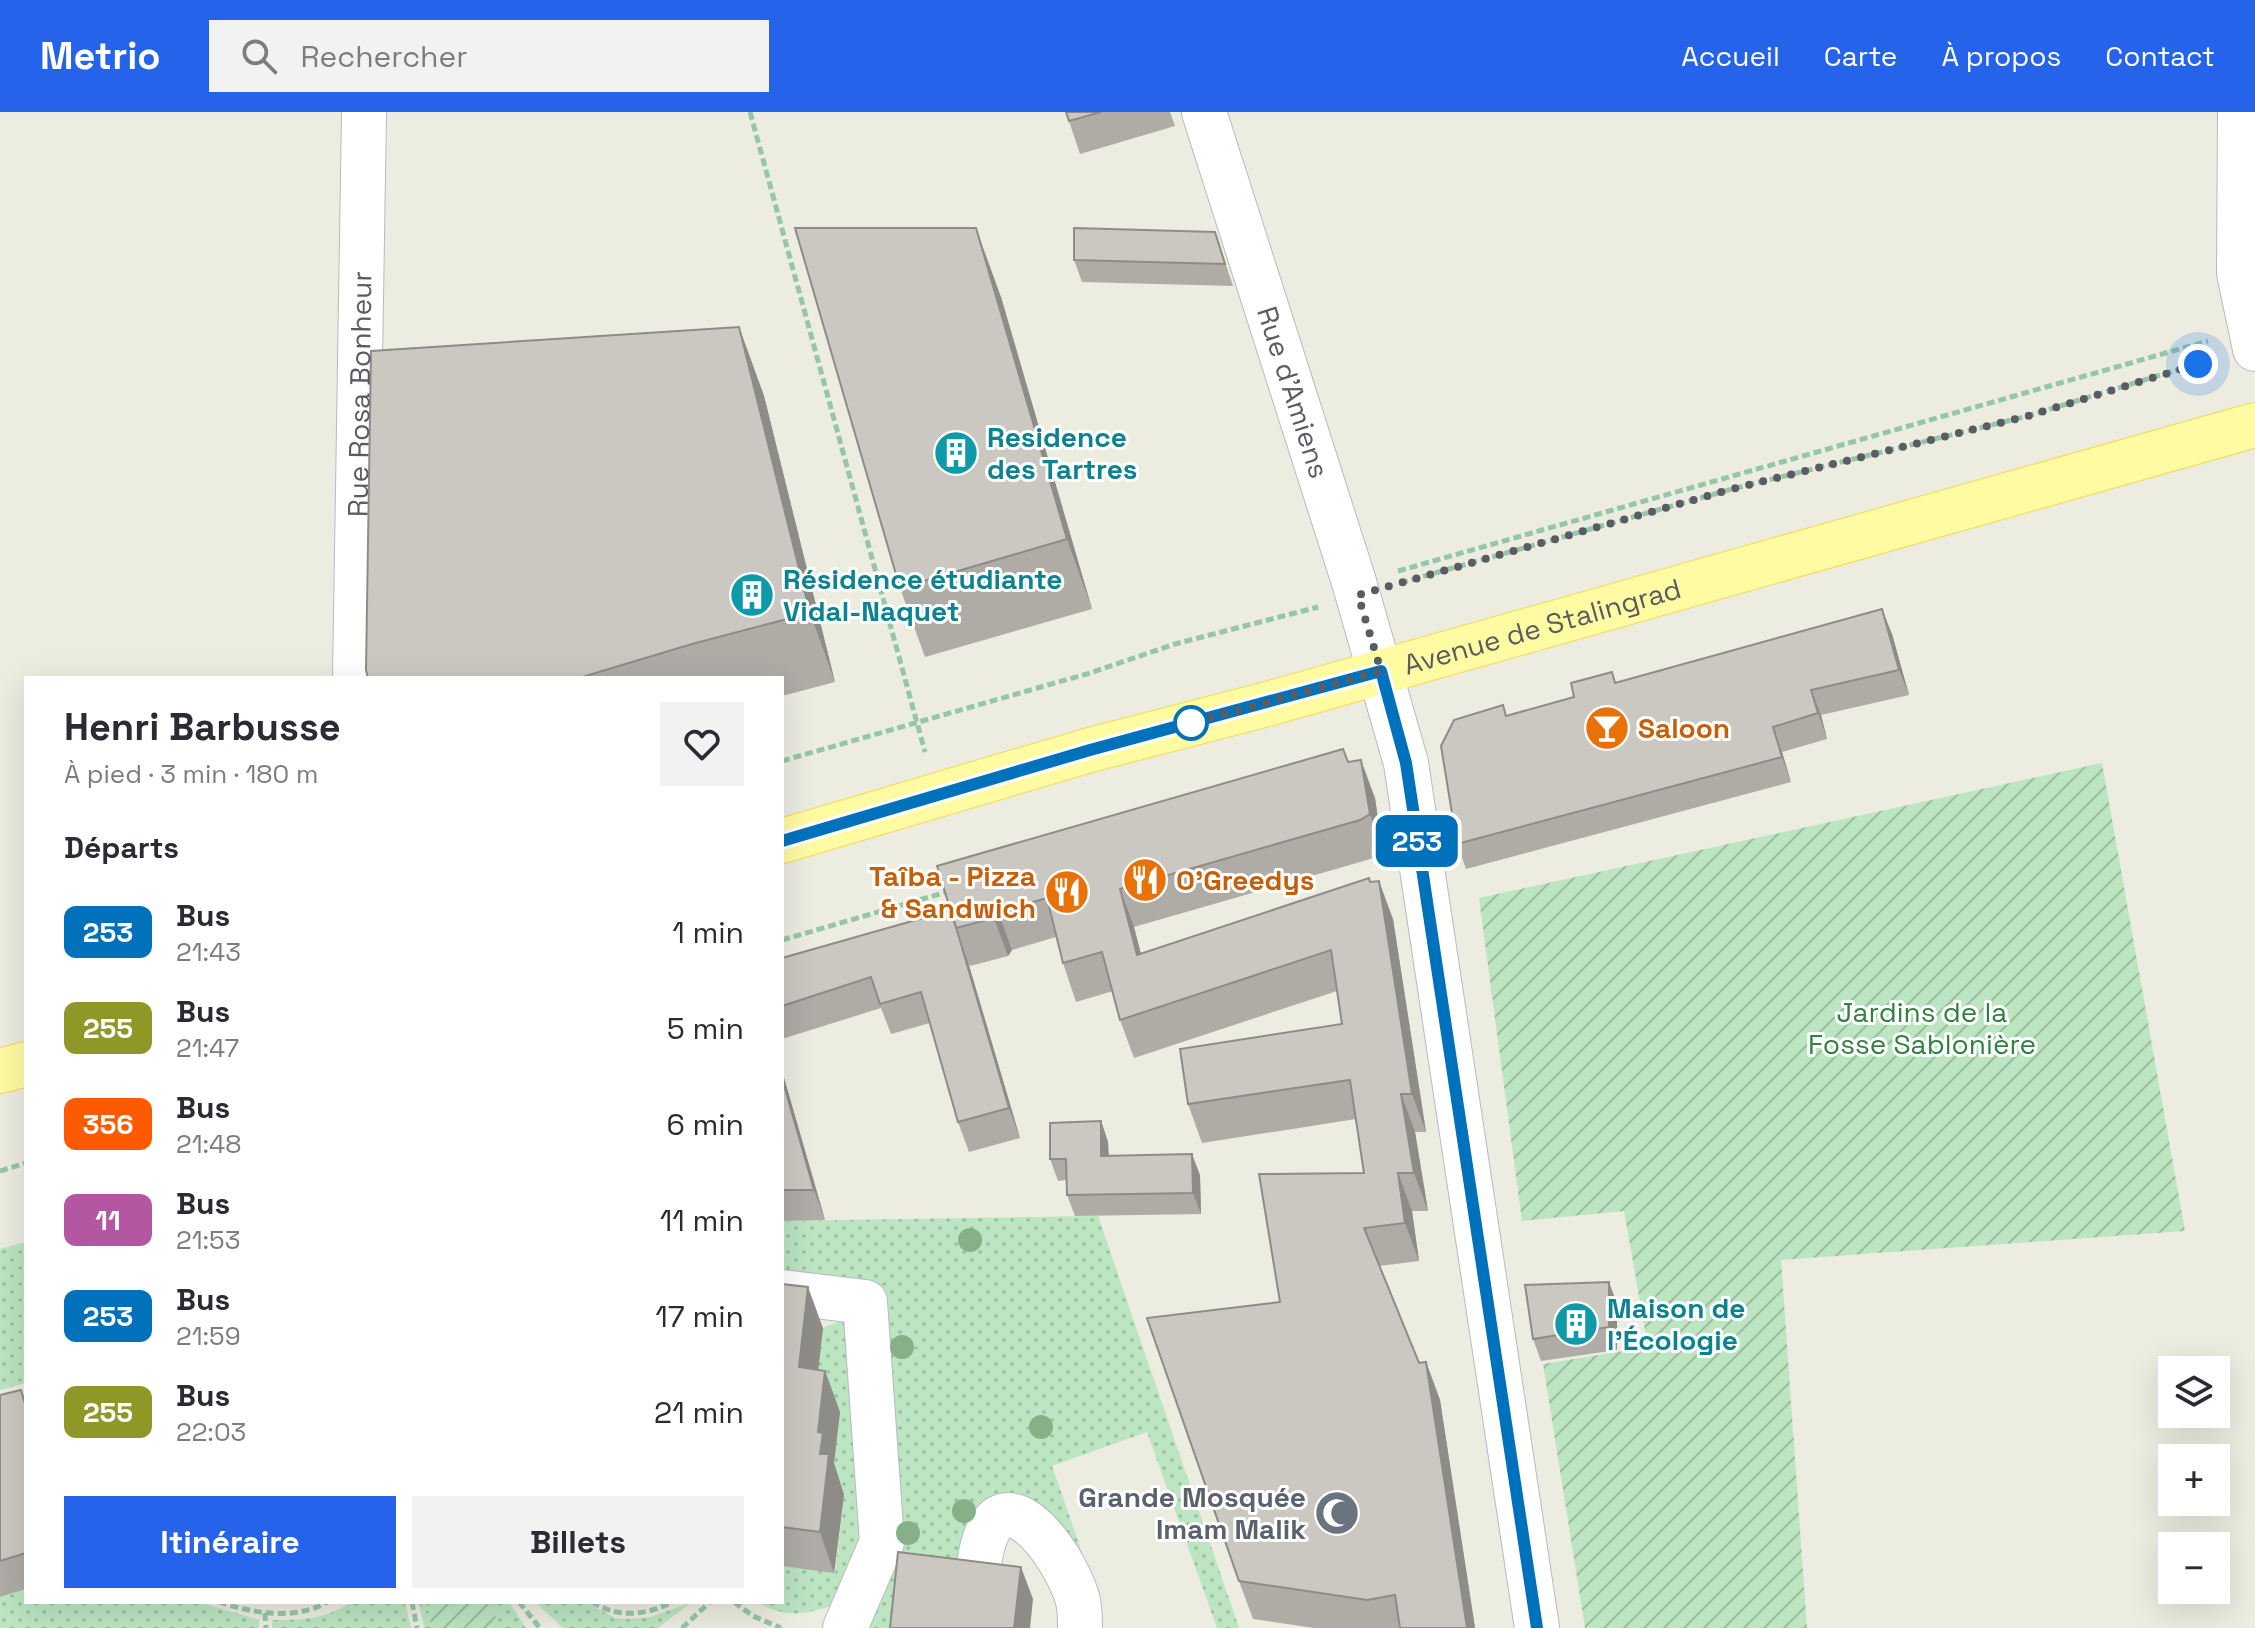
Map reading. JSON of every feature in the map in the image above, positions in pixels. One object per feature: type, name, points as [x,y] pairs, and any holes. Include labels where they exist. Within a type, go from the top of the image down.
[{"type":"main road","name":"Avenue de Stalingrad","points":[[784,840],[2255,425]]},
{"type":"main road","points":[[0,1071],[24,1065]]},
{"type":"street","name":"Rue Rosa Bonheur","points":[[355,676],[364,112]]},
{"type":"street","name":"Rue d'Amiens","points":[[1204,112],[1356,589],[1406,763],[1537,1628]]},
{"type":"street","points":[[2240,112],[2239,273],[2253,341]]},
{"type":"street","points":[[784,1292],[865,1302],[882,1542],[845,1628]]},
{"type":"street","points":[[979,1565],[987,1530],[998,1519],[1012,1515],[1030,1521],[1060,1562],[1078,1598],[1080,1628]]},
{"type":"path","points":[[750,112],[937,795]]},
{"type":"path","points":[[1356,589],[1732,489],[2028,416],[2253,341]]},
{"type":"path","points":[[784,760],[1090,673],[1356,589],[2253,341]]},
{"type":"path","points":[[784,939],[965,887]]},
{"type":"path","points":[[0,1171],[24,1164]]},
{"type":"path","points":[[225,1604],[265,1617],[320,1604]]},
{"type":"path","points":[[412,1604],[417,1628]]},
{"type":"path","points":[[521,1604],[540,1628]]},
{"type":"path","points":[[596,1604],[614,1613],[631,1614],[666,1604]]},
{"type":"path","points":[[682,1628],[708,1604]]},
{"type":"path","points":[[737,1604],[753,1616],[781,1628]]},
{"type":"path","points":[[265,1617],[266,1628]]},
{"type":"green space","name":"Jardins de la Fosse Sablonière","points":[[2102,763],[2185,1231],[1781,1260],[1807,1628],[1585,1628],[1543,1364],[1648,1347],[1624,1211],[1522,1221],[1479,898]]},
{"type":"green space","points":[[1098,1216],[1239,1628],[1217,1628],[1147,1432],[1052,1466],[1093,1584],[1035,1507],[954,1590],[905,1628],[857,1628],[878,1297],[784,1285],[784,1221]]},
{"type":"green space","points":[[24,1243],[24,1384],[0,1390],[0,1249]]},
{"type":"green space","points":[[855,1314],[871,1541],[832,1606],[803,1613],[785,1613],[761,1604],[784,1604],[784,1566],[835,1572],[844,1496],[833,1473],[840,1413],[814,1408],[823,1328]]},
{"type":"green space","points":[[24,1590],[24,1604],[206,1604],[259,1620],[259,1628],[0,1628],[0,1597]]},
{"type":"green space","points":[[347,1604],[405,1604],[411,1628],[272,1628],[272,1620],[322,1616]]},
{"type":"green space","points":[[419,1604],[510,1604],[526,1628],[424,1628]]},
{"type":"green space","points":[[426,1604],[492,1604],[498,1628],[432,1628]]},
{"type":"green space","points":[[537,1604],[589,1604],[615,1618],[629,1619],[651,1617],[689,1604],[658,1628],[563,1628]]},
{"type":"building","points":[[1066,112],[1101,112],[1069,121]]},
{"type":"building","name":"Residence des Tartres","points":[[795,228],[976,228],[1067,539],[900,588]]},
{"type":"building","points":[[1074,228],[1215,232],[1225,264],[1074,260]]},
{"type":"building","points":[[739,327],[810,613],[586,676],[368,676],[371,351]]},
{"type":"building","points":[[1882,609],[1899,670],[1811,690],[1818,713],[1773,727],[1782,757],[1457,844],[1441,746],[1454,720],[1503,705],[1506,716],[1574,697],[1571,683],[1612,672],[1615,683]]},
{"type":"building","points":[[1343,749],[1348,762],[1361,760],[1370,814],[1360,820],[1120,889],[1137,955],[1369,878],[1370,882],[1379,881],[1412,1094],[1401,1094],[1414,1173],[1398,1173],[1405,1223],[1364,1228],[1419,1363],[1426,1362],[1467,1628],[1400,1628],[1395,1595],[1367,1600],[1239,1581],[1147,1318],[1280,1302],[1259,1174],[1364,1173],[1350,1080],[1188,1104],[1180,1049],[1342,1024],[1331,950],[1120,1020],[1102,952],[1063,963],[1047,898],[998,912],[994,918],[956,928],[937,866]]},
{"type":"building","points":[[951,910],[1009,1108],[958,1122],[921,992],[880,1004],[871,977],[784,1005],[784,957]]},
{"type":"building","points":[[784,1085],[814,1190],[784,1190]]},
{"type":"building","points":[[1101,1121],[1101,1156],[1192,1154],[1193,1193],[1067,1195],[1066,1159],[1050,1159],[1050,1123]]},
{"type":"building","points":[[1609,1282],[1609,1327],[1533,1339],[1525,1285]]},
{"type":"building","points":[[784,1284],[808,1287],[799,1367],[825,1371],[818,1432],[823,1433],[820,1454],[829,1454],[820,1532],[784,1527]]},
{"type":"building","points":[[21,1390],[24,1400],[24,1554],[0,1561],[0,1395]]},
{"type":"building","points":[[898,1552],[1021,1567],[1014,1628],[890,1628]]},
{"type":"bus line","name":"253","points":[[784,840],[1090,750],[1381,671],[1406,763],[1537,1628]]},
{"type":"place","name":"Residence des Tartres","points":[[956,453]]},
{"type":"place","name":"Résidence étudiante Vidal-Naquet","points":[[752,595]]},
{"type":"place","name":"Saloon","points":[[1607,728]]},
{"type":"place","name":"O'Greedys","points":[[1145,880]]},
{"type":"place","name":"Taîba - Pizza & Sandwich","points":[[1067,892]]},
{"type":"place","name":"Maison de l’Écologie","points":[[1576,1324]]},
{"type":"place","name":"Grande Mosquée Imam Malik","points":[[1337,1513]]},
{"type":"route","points":[[1191,723],[1180,726],[1381,671],[1358,595],[1732,489],[2028,416],[2198,364]]}]
